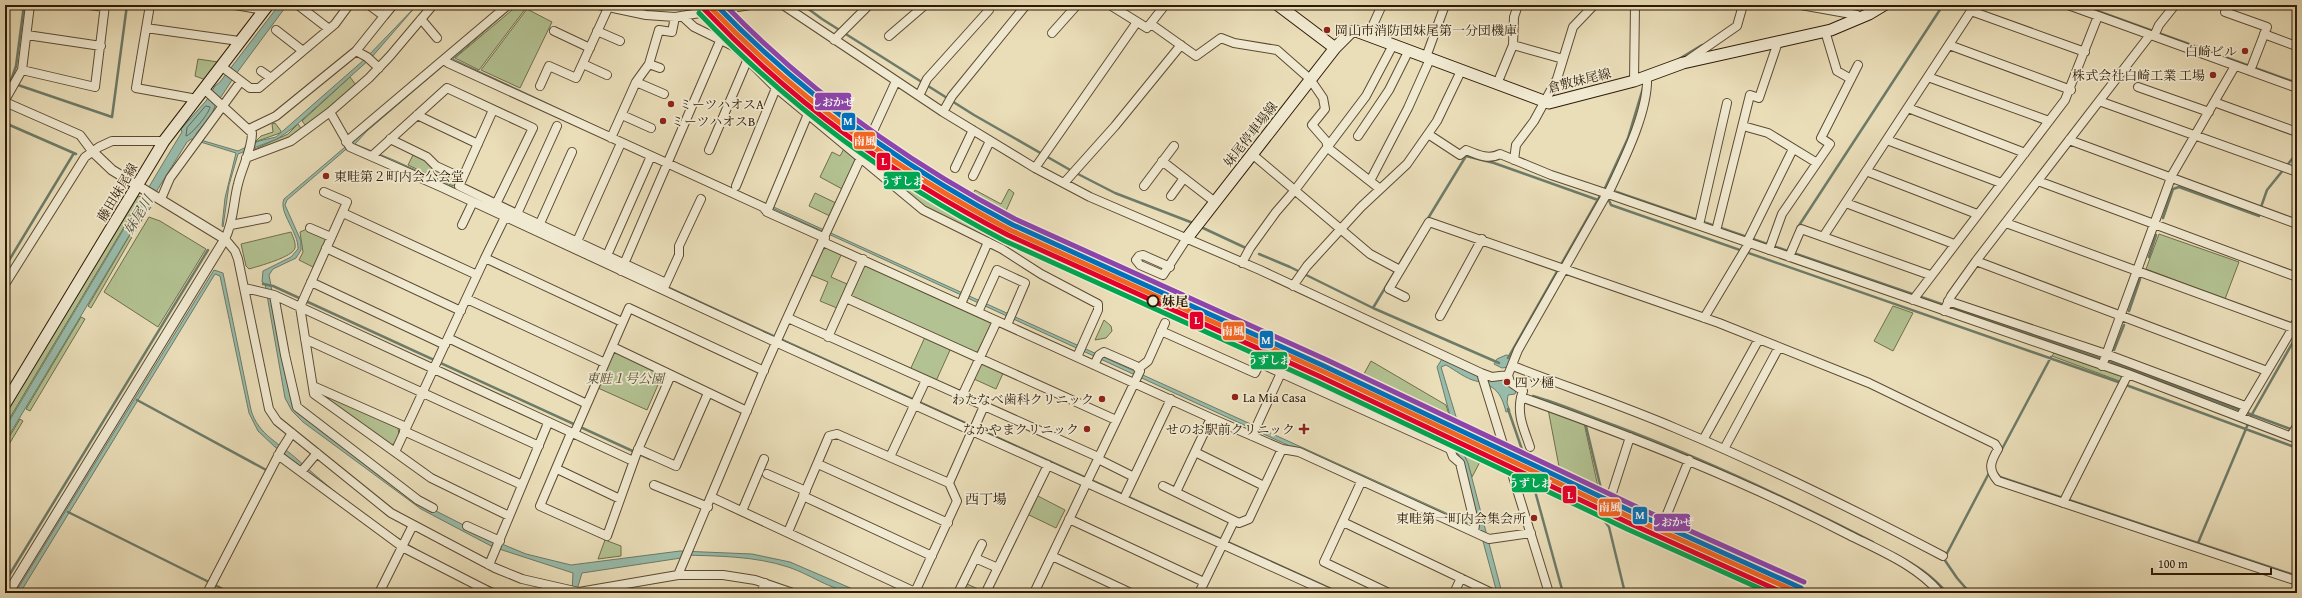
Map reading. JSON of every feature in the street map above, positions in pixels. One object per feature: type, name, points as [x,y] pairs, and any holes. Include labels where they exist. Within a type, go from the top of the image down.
[{"type":"main road","points":[[1278,5],[1335,48]]},
{"type":"main road","name":"倉敷妹尾線","points":[[1335,48],[1351,32],[1368,36],[1409,50],[1542,102],[1561,101],[1634,81],[1683,63],[1825,31],[1862,18],[1884,5]]},
{"type":"main road","name":"藤田妹尾線","points":[[5,404],[141,187],[164,141],[197,99],[207,91],[224,68],[239,41],[266,7]]},
{"type":"main road","name":"妹尾停車場線","points":[[1187,238],[1335,48]]},
{"type":"street","points":[[30,5],[22,70],[5,101],[77,134],[112,170],[225,239],[235,251],[245,288],[269,409],[277,421],[391,513],[489,565],[552,590],[574,591],[607,588],[678,575],[735,576],[765,583],[793,593]]},
{"type":"street","points":[[22,70],[95,88],[105,6],[89,5]]},
{"type":"street","points":[[150,5],[136,88],[197,99]]},
{"type":"street","points":[[235,5],[266,7]]},
{"type":"street","points":[[298,5],[329,29]]},
{"type":"street","points":[[224,68],[250,88],[259,88],[335,24],[349,5]]},
{"type":"street","points":[[369,5],[384,16]]},
{"type":"street","points":[[249,129],[276,116],[356,51],[393,5]]},
{"type":"street","points":[[249,150],[291,141],[330,112],[379,68],[432,5]]},
{"type":"street","points":[[348,145],[508,5]]},
{"type":"street","points":[[599,5],[646,15],[678,17],[712,10],[730,9],[750,5]]},
{"type":"street","points":[[783,5],[943,112],[1034,168],[1090,197],[1187,238],[1293,286],[1483,378],[1504,375],[1513,366],[1518,350],[1561,268],[1607,192],[1630,145],[1648,89],[1647,76]]},
{"type":"street","points":[[794,12],[799,5]]},
{"type":"street","points":[[834,40],[842,30],[869,5]]},
{"type":"street","points":[[889,36],[925,5]]},
{"type":"street","points":[[943,112],[951,98],[1026,5]]},
{"type":"street","points":[[1052,33],[1077,5]]},
{"type":"street","points":[[1110,5],[1122,8],[1137,22],[1147,28],[1165,5]]},
{"type":"street","points":[[1368,36],[1382,5]]},
{"type":"street","points":[[1370,181],[1408,108],[1428,58],[1445,5]]},
{"type":"street","points":[[1496,84],[1513,45],[1514,17],[1518,5]]},
{"type":"street","points":[[1514,160],[1516,146],[1534,121],[1542,102],[1557,79],[1573,27],[1595,5]]},
{"type":"street","points":[[1634,81],[1635,5]]},
{"type":"street","points":[[1683,63],[1737,26],[1744,5]]},
{"type":"street","points":[[1801,5],[1857,15],[1862,18]]},
{"type":"street","points":[[2068,5],[2154,34],[2235,66],[2251,68],[2297,88]]},
{"type":"street","points":[[1946,306],[1976,262],[2099,101],[2154,34],[2175,5]]},
{"type":"street","points":[[540,86],[549,66],[576,78],[608,8]]},
{"type":"street","points":[[919,96],[925,83],[989,10]]},
{"type":"street","points":[[1823,237],[1971,11],[2085,52]]},
{"type":"street","points":[[2225,12],[2267,28],[2251,68]]},
{"type":"street","points":[[1915,297],[1930,275],[2025,153],[2071,90],[2098,16]]},
{"type":"street","points":[[678,17],[720,41],[735,47],[747,61],[776,88],[923,210],[1016,257],[1041,274],[1098,304],[1098,310],[1077,357]]},
{"type":"street","points":[[612,136],[636,82],[649,64],[659,30],[672,32],[678,17]]},
{"type":"street","points":[[421,19],[437,38]]},
{"type":"street","points":[[1034,168],[1137,22]]},
{"type":"street","points":[[1151,24],[1196,56],[1221,38],[1234,43],[1277,50],[1310,79],[1323,98],[1325,109],[1312,125],[1326,141],[1328,148],[1380,189]]},
{"type":"street","points":[[146,28],[239,41]]},
{"type":"street","points":[[276,30],[303,51]]},
{"type":"street","points":[[554,31],[590,48]]},
{"type":"street","points":[[597,31],[620,41]]},
{"type":"street","points":[[1825,31],[1837,71],[1852,79]]},
{"type":"street","points":[[2264,34],[2296,46]]},
{"type":"street","points":[[27,35],[100,46]]},
{"type":"street","points":[[622,267],[720,41]]},
{"type":"street","points":[[1717,228],[1750,95],[1759,98],[1778,42]]},
{"type":"street","points":[[1949,44],[2071,90]]},
{"type":"street","points":[[1064,183],[1073,170],[1115,126],[1181,45]]},
{"type":"street","points":[[1242,263],[1250,248],[1276,212],[1296,190],[1366,96],[1394,45]]},
{"type":"street","points":[[1513,45],[1563,59]]},
{"type":"street","points":[[1358,136],[1388,90],[1409,50]]},
{"type":"street","points":[[356,51],[368,58],[379,68]]},
{"type":"street","points":[[709,150],[747,61]]},
{"type":"street","points":[[448,63],[612,136],[621,143],[651,156],[668,161],[763,207],[768,208],[826,236],[863,259],[964,298],[981,306],[997,321]]},
{"type":"street","points":[[583,64],[608,75]]},
{"type":"street","points":[[649,64],[660,68]]},
{"type":"street","points":[[1770,247],[1782,214],[1830,144],[1821,138],[1858,66]]},
{"type":"street","points":[[2104,360],[2170,178],[2235,66]]},
{"type":"street","points":[[262,71],[271,78]]},
{"type":"street","points":[[1293,286],[1302,272],[1342,229],[1380,189],[1407,164],[1437,122],[1461,71]]},
{"type":"street","points":[[1928,77],[2049,121]]},
{"type":"street","points":[[159,198],[170,178],[199,139],[239,79]]},
{"type":"street","points":[[678,575],[708,507],[764,371],[896,81]]},
{"type":"street","points":[[636,82],[664,94]]},
{"type":"street","points":[[2138,87],[2209,112]]},
{"type":"street","points":[[373,154],[448,88],[533,128],[496,204]]},
{"type":"street","points":[[736,186],[776,88]]},
{"type":"street","points":[[8,593],[225,239],[231,225],[237,185],[249,150],[252,133],[222,103],[207,91]]},
{"type":"street","points":[[2099,101],[2196,134],[2297,172]]},
{"type":"street","points":[[2214,102],[2294,131]]},
{"type":"street","points":[[1699,222],[1727,103]]},
{"type":"street","points":[[1908,108],[2025,153]]},
{"type":"street","points":[[494,110],[459,186],[496,204],[507,214],[517,214],[538,228]]},
{"type":"street","points":[[330,112],[348,145],[373,154],[473,202],[507,214],[538,228],[778,340],[916,402],[1048,465],[1087,480],[1224,542],[1330,593]]},
{"type":"street","points":[[768,208],[808,114]]},
{"type":"street","points":[[417,115],[478,144]]},
{"type":"street","points":[[622,115],[651,128]]},
{"type":"street","points":[[517,214],[557,126]]},
{"type":"street","points":[[1743,126],[1768,133],[1817,163]]},
{"type":"street","points":[[955,168],[973,130]]},
{"type":"street","points":[[1428,134],[1460,155],[1466,150],[1493,158],[1500,154],[1607,192],[1717,228],[1747,244],[1770,247],[2104,360],[2295,432]]},
{"type":"street","points":[[390,139],[427,157],[436,166],[462,178]]},
{"type":"street","points":[[1887,140],[2001,183]]},
{"type":"street","points":[[2069,140],[2297,224]]},
{"type":"street","points":[[5,284],[79,166],[92,151],[105,143],[112,142],[164,141]]},
{"type":"street","points":[[973,176],[990,141]]},
{"type":"street","points":[[576,246],[621,143]]},
{"type":"street","points":[[1144,186],[1174,146]]},
{"type":"street","points":[[1704,318],[1747,244],[1793,149]]},
{"type":"street","points":[[538,228],[572,152]]},
{"type":"street","points":[[1252,154],[1370,254],[1397,269]]},
{"type":"street","points":[[605,259],[651,156]]},
{"type":"street","points":[[1162,161],[1215,202]]},
{"type":"street","points":[[1866,171],[1977,214]]},
{"type":"street","points":[[1171,196],[1184,178]]},
{"type":"street","points":[[2038,181],[2297,277]]},
{"type":"street","points":[[324,192],[347,202],[302,302],[305,339],[314,394],[432,478],[509,516]]},
{"type":"street","points":[[665,286],[679,256],[679,246],[702,199]]},
{"type":"street","points":[[462,225],[473,202]]},
{"type":"street","points":[[1846,203],[1954,244]]},
{"type":"street","points":[[342,213],[477,275]]},
{"type":"street","points":[[395,452],[507,214]]},
{"type":"street","points":[[231,225],[267,218]]},
{"type":"street","points":[[1405,298],[1389,289],[1397,269],[1429,222],[1482,239],[1704,318],[1868,383],[1995,444],[1998,449],[1990,463],[1992,475],[1998,481],[2065,499],[2297,581]]},
{"type":"street","points":[[2006,223],[2295,324],[2243,412]]},
{"type":"street","points":[[310,228],[332,237]]},
{"type":"street","points":[[1790,254],[1801,229],[1930,275]]},
{"type":"street","points":[[1170,267],[1187,238]]},
{"type":"street","points":[[1440,316],[1482,239]]},
{"type":"street","points":[[964,298],[988,242]]},
{"type":"street","points":[[326,248],[461,311]]},
{"type":"street","points":[[485,258],[622,322]]},
{"type":"street","points":[[828,337],[863,259]]},
{"type":"street","points":[[1976,262],[2267,371]]},
{"type":"street","points":[[981,306],[997,270],[1025,283],[1009,319]]},
{"type":"street","points":[[311,282],[587,404]]},
{"type":"street","points":[[245,288],[302,302],[436,364],[548,423],[575,430],[636,454],[676,466],[708,393]]},
{"type":"street","points":[[274,295],[285,355],[297,407],[412,495],[434,508]]},
{"type":"street","points":[[846,298],[1116,420]]},
{"type":"street","points":[[466,299],[605,363]]},
{"type":"street","points":[[1946,306],[2104,360],[2128,374],[2243,412]]},
{"type":"street","points":[[671,375],[636,454],[607,536],[540,506],[613,347],[629,308],[764,371]]},
{"type":"street","points":[[788,318],[1098,458],[1134,477]]},
{"type":"street","points":[[997,321],[1009,319],[1094,365],[1212,418],[1254,431],[1282,449],[1299,452],[1361,482],[1478,532],[1531,533]]},
{"type":"street","points":[[962,396],[997,321]]},
{"type":"street","points":[[1139,368],[1148,361],[1165,323]]},
{"type":"street","points":[[1161,331],[1255,373],[1260,363],[1450,449],[1453,457],[1460,463],[1478,532]]},
{"type":"street","points":[[305,339],[539,446]]},
{"type":"street","points":[[1703,440],[1760,340]]},
{"type":"street","points":[[613,347],[747,411]]},
{"type":"street","points":[[1724,449],[1779,347]]},
{"type":"street","points":[[1094,365],[1099,355],[1104,352],[1139,368]]},
{"type":"street","points":[[1513,366],[1620,406],[1724,449],[1799,483],[1943,556]]},
{"type":"street","points":[[1034,593],[1087,480],[1135,383],[1140,371],[1139,368]]},
{"type":"street","points":[[1254,431],[1281,373]]},
{"type":"street","points":[[2065,499],[2128,374]]},
{"type":"street","points":[[1504,375],[1510,382],[1523,391],[1519,413],[1521,427],[1525,432],[1530,447]]},
{"type":"street","points":[[1483,378],[1549,593]]},
{"type":"street","points":[[890,457],[926,380]]},
{"type":"street","points":[[313,386],[522,485]]},
{"type":"street","points":[[1521,397],[1689,460],[1816,518],[1911,567],[1927,579],[1940,593]]},
{"type":"street","points":[[1126,494],[1171,399]]},
{"type":"street","points":[[949,483],[984,406]]},
{"type":"street","points":[[1176,492],[1212,418]]},
{"type":"street","points":[[489,565],[548,423]]},
{"type":"street","points":[[210,587],[292,433]]},
{"type":"street","points":[[711,497],[916,593],[957,501],[949,483],[837,434],[829,436],[788,532]]},
{"type":"street","points":[[1612,493],[1630,437]]},
{"type":"street","points":[[1163,486],[1239,523],[1249,519],[1282,449]]},
{"type":"street","points":[[1195,452],[1264,486]]},
{"type":"street","points":[[303,469],[317,453]]},
{"type":"street","points":[[280,454],[303,469],[404,544],[492,593]]},
{"type":"street","points":[[742,511],[764,459]]},
{"type":"street","points":[[1665,519],[1689,460]]},
{"type":"street","points":[[818,464],[948,523]]},
{"type":"street","points":[[994,593],[987,590],[1048,465]]},
{"type":"street","points":[[557,469],[620,499]]},
{"type":"street","points":[[767,474],[932,556]]},
{"type":"street","points":[[1361,482],[1324,562],[1389,593]]},
{"type":"street","points":[[654,485],[708,507]]},
{"type":"street","points":[[1069,519],[1204,582]]},
{"type":"street","points":[[1200,593],[1234,520]]},
{"type":"street","points":[[1343,522],[1492,593]]},
{"type":"street","points":[[379,593],[413,525]]},
{"type":"street","points":[[467,526],[499,544]]},
{"type":"street","points":[[958,593],[982,544]]},
{"type":"street","points":[[1052,556],[1131,593]]},
{"type":"street","points":[[975,558],[998,568]]},
{"type":"street","points":[[1454,593],[1461,578]]},
{"type":"street","points":[[761,593],[765,583]]},
{"type":"green space","points":[[518,5],[526,8],[479,70],[455,58]]},
{"type":"green space","points":[[527,9],[552,22],[520,88],[481,70]]},
{"type":"green space","points":[[198,59],[218,62],[206,80],[195,76]]},
{"type":"green space","points":[[350,77],[356,85],[306,126],[302,121]]},
{"type":"green space","points":[[275,123],[281,131],[280,133],[255,142],[261,136],[273,132],[272,124]]},
{"type":"green space","points":[[298,124],[302,130],[284,141],[258,150],[255,149],[288,134]]},
{"type":"green space","points":[[845,147],[856,161],[844,190],[820,177],[832,152],[840,156]]},
{"type":"green space","points":[[882,150],[968,201],[975,190],[1001,204],[1009,189],[1014,193],[1002,220],[986,212],[984,214],[923,178]]},
{"type":"green space","points":[[414,153],[452,177],[455,185],[453,186],[408,165]]},
{"type":"green space","points":[[874,162],[949,209],[988,229],[1029,247],[1028,251],[1010,245],[1007,250],[923,208],[875,165]]},
{"type":"green space","points":[[815,193],[838,204],[832,217],[809,206]]},
{"type":"green space","points":[[138,196],[142,197],[5,426],[5,412]]},
{"type":"green space","points":[[144,211],[147,211],[91,308],[88,306]]},
{"type":"green space","points":[[149,217],[160,221],[206,249],[158,327],[104,292]]},
{"type":"green space","points":[[307,229],[326,238],[327,241],[313,267],[299,260],[303,252],[300,232]]},
{"type":"green space","points":[[291,232],[295,248],[288,255],[275,261],[249,269],[246,266],[241,244]]},
{"type":"green space","points":[[2159,234],[2239,262],[2225,299],[2146,269]]},
{"type":"green space","points":[[828,247],[842,253],[831,277],[847,284],[837,308],[820,301],[828,282],[811,275],[822,250]]},
{"type":"green space","points":[[869,265],[987,319],[991,324],[978,351],[975,353],[853,299],[851,295],[862,268]]},
{"type":"green space","points":[[1893,306],[1913,313],[1893,351],[1874,341]]},
{"type":"green space","points":[[81,317],[85,319],[30,411],[26,409]]},
{"type":"green space","points":[[1104,320],[1111,326],[1112,331],[1106,338],[1095,340]]},
{"type":"green space","points":[[925,337],[951,348],[936,381],[910,370]]},
{"type":"green space","name":"東畦１号公園","points":[[617,352],[659,372],[661,378],[647,410],[598,388],[613,353]]},
{"type":"green space","points":[[2054,353],[2124,377],[2122,382],[2052,356]]},
{"type":"green space","points":[[1260,356],[1321,383],[1323,379],[1458,442],[1457,452],[1461,461],[1451,446],[1259,360]]},
{"type":"green space","points":[[1371,361],[1446,405],[1453,427],[1359,383]]},
{"type":"green space","points":[[984,363],[1004,371],[996,389],[974,379],[980,365]]},
{"type":"green space","points":[[325,394],[398,428],[399,435],[396,443],[391,445],[324,398]]},
{"type":"green space","points":[[1548,409],[1584,423],[1600,496],[1561,477]]},
{"type":"green space","points":[[20,419],[23,421],[5,451],[5,444]]},
{"type":"green space","points":[[1464,446],[1493,459],[1491,462],[1482,458],[1472,477],[1463,450]]},
{"type":"green space","points":[[1036,495],[1065,510],[1056,528],[1027,514]]},
{"type":"green space","points":[[605,540],[621,546],[621,556],[598,559]]},
{"type":"green space","points":[[967,584],[987,593],[963,593]]},
{"type":"water","name":"妹尾川","points":[[279,5],[287,5],[236,74],[215,106],[212,114],[196,134],[204,141],[238,151],[259,141],[276,137],[365,59],[417,5],[371,58],[293,128],[277,139],[238,154],[229,185],[223,227],[225,198],[236,153],[191,139],[187,142],[148,205],[151,207],[149,210],[144,211],[5,442],[5,428],[182,132],[181,129],[206,101],[215,86],[220,82]]},
{"type":"water","points":[[512,5],[515,5],[453,59],[611,133],[1477,527],[1463,463],[1457,452],[1461,431],[1452,423],[1437,367],[1442,359],[1477,376],[1504,379],[1504,383],[1516,390],[1515,394],[1508,395],[1507,403],[1510,411],[1506,412],[1500,395],[1493,388],[1472,380],[1446,365],[1441,367],[1457,420],[1465,430],[1462,451],[1468,463],[1502,593],[1497,593],[1481,534],[450,60],[367,131],[355,144],[396,161],[760,329],[1342,593],[1336,593],[351,145],[287,200],[285,205],[301,241],[301,250],[296,258],[273,269],[269,275],[293,403],[432,509],[497,542],[526,554],[571,565],[680,551],[752,554],[790,562],[862,593],[833,587],[798,571],[775,563],[736,557],[683,555],[681,558],[582,573],[576,593],[572,593],[573,573],[493,547],[421,509],[303,422],[292,411],[285,398],[265,284],[262,282],[263,271],[291,257],[298,249],[295,236],[284,210],[284,199]]},
{"type":"water","points":[[214,270],[223,273],[254,419],[264,433],[354,506],[275,447],[258,431],[249,413],[220,276],[215,274],[20,593],[15,593]]},
{"type":"water","points":[[1506,355],[1511,356],[1509,367],[1502,368],[1494,364],[1497,359]]},
{"type":"water","points":[[371,519],[396,537],[451,569],[507,593],[488,589],[408,547]]},
{"type":"waterway","points":[[5,81],[10,83],[16,66],[24,5]]},
{"type":"waterway","points":[[18,85],[112,117],[127,5]]},
{"type":"waterway","points":[[803,5],[822,19],[974,115],[1072,171]]},
{"type":"waterway","points":[[1798,227],[1943,5]]},
{"type":"waterway","points":[[2081,5],[2297,83]]},
{"type":"waterway","points":[[1679,59],[1702,45]]},
{"type":"waterway","points":[[1605,188],[1628,138],[1643,88]]},
{"type":"waterway","points":[[5,123],[76,154]]},
{"type":"waterway","points":[[5,267],[74,153]]},
{"type":"waterway","points":[[2261,207],[2267,190],[2297,153]]},
{"type":"waterway","points":[[1427,220],[1466,156],[1494,163],[1598,200]]},
{"type":"waterway","points":[[1076,173],[1115,193],[1193,223]]},
{"type":"waterway","points":[[2163,218],[2173,189],[2179,187],[2259,216]]},
{"type":"waterway","points":[[1605,188],[2110,362],[2293,430]]},
{"type":"waterway","points":[[1508,358],[1601,194]]},
{"type":"waterway","points":[[1608,198],[1611,205],[2121,383]]},
{"type":"waterway","points":[[1203,228],[1248,249]]},
{"type":"waterway","points":[[2149,257],[2156,235]]},
{"type":"waterway","points":[[1373,308],[1409,248]]},
{"type":"waterway","points":[[5,582],[208,250]]},
{"type":"waterway","points":[[1259,254],[1290,267],[1373,308],[1499,363]]},
{"type":"waterway","points":[[2129,311],[2140,279]]},
{"type":"waterway","points":[[263,284],[273,286],[650,459]]},
{"type":"waterway","points":[[2114,350],[2124,325]]},
{"type":"waterway","points":[[2251,416],[2297,335]]},
{"type":"waterway","points":[[2001,451],[2051,357]]},
{"type":"waterway","points":[[2126,385],[2297,448]]},
{"type":"waterway","points":[[1533,396],[1564,406],[1714,466],[1810,510],[1873,542]]},
{"type":"waterway","points":[[137,400],[268,471]]},
{"type":"waterway","points":[[1508,409],[1526,461]]},
{"type":"waterway","points":[[1585,422],[1603,497]]},
{"type":"waterway","points":[[2198,543],[2248,424]]},
{"type":"waterway","points":[[1996,472],[2000,477],[2297,576]]},
{"type":"waterway","points":[[1970,593],[1957,578],[1944,559],[1989,473]]},
{"type":"waterway","points":[[1532,480],[1563,593]]},
{"type":"waterway","points":[[1597,511],[1609,527],[1625,593]]},
{"type":"waterway","points":[[68,512],[231,593]]},
{"type":"waterway","points":[[1895,554],[1923,571],[1947,593]]},
{"type":"transit line","name":"南風","points":[[708,5],[777,72],[850,130],[887,157],[967,206],[1010,230],[1322,371],[1632,518],[1799,593]]},
{"type":"transit line","name":"M","points":[[716,5],[749,38],[784,69],[819,99],[856,127],[932,178],[1013,225],[1324,366],[1635,513],[1801,588]]},
{"type":"transit line","name":"しおかぜ","points":[[725,5],[791,68],[861,124],[936,174],[1015,219],[1327,360],[1637,507],[1804,582]]},
{"type":"transit line","name":"L","points":[[704,9],[773,76],[846,135],[924,188],[965,212],[1008,235],[1319,376],[1629,523],[1784,593]]},
{"type":"transit line","name":"うずしお","points":[[699,13],[734,48],[805,111],[881,167],[962,218],[1005,241],[1317,382],[1627,529],[1770,593]]},
{"type":"place","name":"岡山市消防団妹尾第一分団機庫","points":[[1327,30]]},
{"type":"place","name":"白崎ビル","points":[[2245,51]]},
{"type":"place","name":"株式会社白崎工業 工場","points":[[2213,75]]},
{"type":"place","name":"ミーツハオスA","points":[[671,104]]},
{"type":"place","name":"ミーツハオスB","points":[[663,121]]},
{"type":"place","name":"東畦第２町内会公会堂","points":[[326,176]]},
{"type":"place","name":"妹尾","points":[[1153,301]]},
{"type":"place","name":"四ツ樋","points":[[1507,382]]},
{"type":"place","name":"La Mia Casa","points":[[1235,397]]},
{"type":"place","name":"わたなべ歯科クリニック","points":[[1102,399]]},
{"type":"place","name":"なかやまクリニック","points":[[1087,429]]},
{"type":"place","name":"せのお駅前クリニック","points":[[1304,429]]},
{"type":"place","name":"東畦第一町内会集会所","points":[[1534,518]]},
{"type":"district","name":"西丁場","points":[[986,499]]}]
